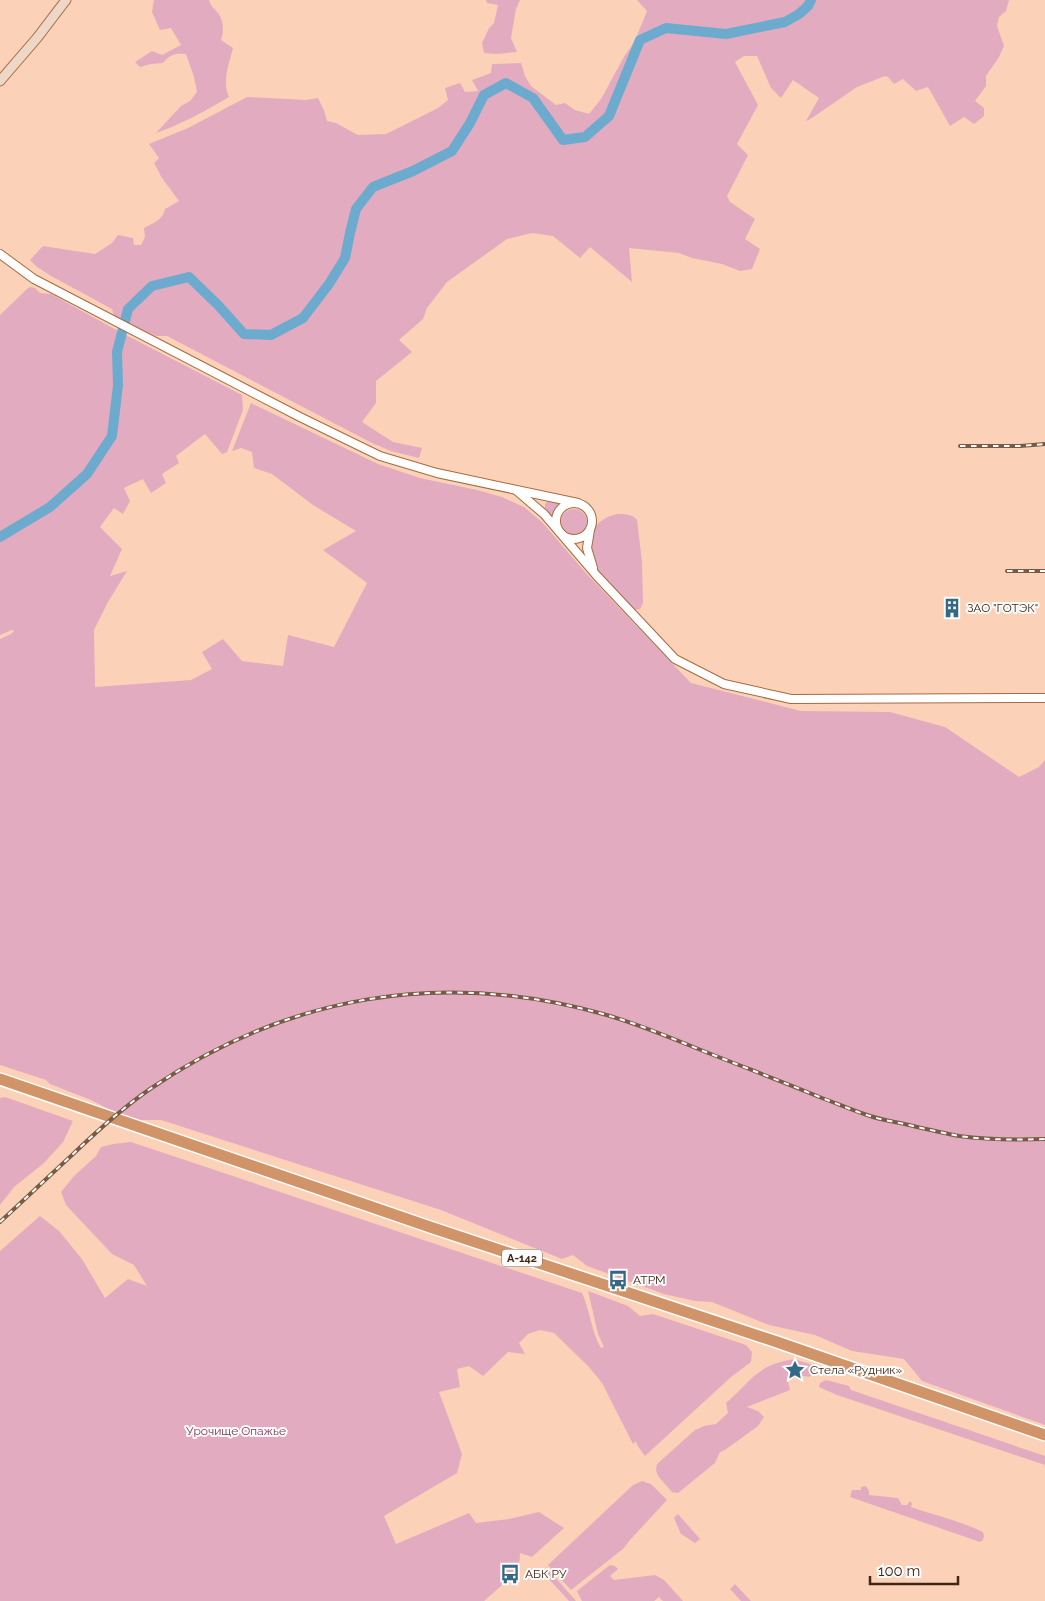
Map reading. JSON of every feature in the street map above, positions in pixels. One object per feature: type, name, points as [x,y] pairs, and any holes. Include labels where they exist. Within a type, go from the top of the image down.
[{"type":"highway","name":"А-142","points":[[0,1079],[430,1228],[785,1345],[1045,1435]]},
{"type":"main road","points":[[0,81],[37,38],[66,0]]},
{"type":"street","points":[[0,254],[34,280],[380,456],[437,474],[578,503],[587,509],[592,520],[588,538],[588,552],[590,562],[597,576]]},
{"type":"street","points":[[516,489],[539,508],[597,576],[675,659],[724,684],[791,699],[1045,698]]},
{"type":"street","points":[[578,503],[568,504],[559,511],[556,522],[560,532],[570,539],[576,539],[584,536],[591,529]]},
{"type":"green space","points":[[154,0],[209,0],[221,19],[223,30],[221,40],[233,48],[226,79],[229,97],[184,121],[156,133],[197,92],[186,54],[173,55],[163,63],[140,67],[135,62],[152,51],[162,55],[181,45],[171,28],[160,30],[152,12]]},
{"type":"green space","points":[[486,0],[520,0],[516,9],[511,38],[517,52],[484,53],[482,43],[489,28],[494,23],[498,5],[487,3]]},
{"type":"green space","points":[[637,0],[1009,0],[1006,11],[999,17],[997,26],[1004,46],[986,76],[986,86],[975,101],[984,108],[984,116],[974,124],[964,117],[950,126],[928,87],[916,91],[903,79],[894,84],[885,76],[857,87],[806,121],[819,98],[793,80],[781,98],[771,88],[757,56],[744,56],[735,62],[758,105],[737,144],[748,155],[727,196],[730,202],[755,219],[745,239],[760,249],[752,269],[740,271],[722,264],[692,258],[679,253],[629,248],[632,282],[590,247],[580,258],[553,236],[532,233],[507,239],[447,282],[427,308],[423,319],[399,340],[412,352],[376,381],[376,403],[362,422],[393,442],[422,448],[419,458],[391,451],[372,443],[167,336],[156,336],[114,316],[112,309],[51,276],[30,260],[43,246],[95,254],[112,243],[118,235],[133,238],[134,245],[141,245],[145,237],[144,228],[157,221],[165,209],[179,201],[162,178],[154,163],[159,158],[149,144],[188,128],[247,97],[306,100],[318,98],[327,121],[336,123],[358,135],[386,134],[438,108],[448,100],[445,88],[460,83],[465,92],[478,91],[472,80],[491,73],[492,64],[521,63],[525,76],[531,86],[556,105],[565,103],[575,110],[589,114],[601,99],[625,55],[634,43],[647,11]]},
{"type":"green space","points":[[31,287],[40,293],[51,294],[242,395],[243,410],[227,452],[222,454],[205,434],[176,456],[179,463],[162,474],[166,483],[151,493],[143,479],[124,488],[130,501],[123,514],[114,508],[100,527],[122,549],[110,576],[127,571],[94,630],[95,687],[191,680],[212,669],[202,652],[223,639],[242,661],[283,666],[288,635],[334,647],[367,583],[323,550],[356,531],[313,505],[272,474],[254,468],[252,452],[241,448],[232,451],[251,403],[378,464],[420,478],[502,497],[524,507],[542,522],[585,572],[691,683],[801,711],[890,712],[945,727],[1019,777],[1039,767],[1045,760],[1045,1425],[922,1381],[904,1359],[852,1351],[815,1335],[769,1325],[712,1302],[695,1301],[664,1294],[587,1266],[573,1255],[562,1259],[441,1210],[161,1120],[136,1120],[50,1084],[46,1080],[0,1065],[0,639],[14,631],[12,630],[0,635],[0,315]]},
{"type":"green space","points":[[549,500],[561,502],[555,509],[554,520],[545,510],[545,504]]},
{"type":"green space","points":[[574,509],[584,512],[587,522],[584,532],[574,535],[564,532],[561,522],[564,512]]},
{"type":"green space","points":[[617,514],[631,515],[637,520],[642,562],[643,603],[640,609],[634,610],[601,575],[592,559],[590,551],[595,527],[604,519]]},
{"type":"green space","points":[[5,1097],[73,1121],[63,1142],[44,1163],[14,1187],[0,1205],[0,1098]]},
{"type":"green space","name":"Урочище Опажье","points":[[131,1142],[582,1293],[601,1348],[604,1347],[598,1334],[588,1291],[628,1306],[640,1316],[653,1314],[746,1345],[752,1352],[751,1362],[731,1377],[645,1456],[636,1441],[633,1444],[602,1383],[589,1367],[554,1333],[540,1330],[528,1334],[519,1343],[525,1354],[508,1352],[483,1376],[469,1366],[457,1369],[460,1387],[439,1392],[462,1454],[457,1473],[384,1516],[396,1544],[469,1513],[476,1523],[509,1519],[539,1512],[564,1528],[532,1557],[520,1553],[519,1570],[484,1601],[0,1601],[0,1251],[40,1216],[59,1231],[82,1259],[105,1298],[128,1279],[147,1286],[134,1265],[112,1254],[66,1205],[61,1192],[74,1176],[96,1156],[101,1147]]},
{"type":"green space","points":[[794,1359],[816,1366],[814,1372],[809,1377],[799,1375],[801,1368],[793,1366],[788,1382],[790,1390],[747,1407],[758,1411],[764,1417],[758,1426],[720,1452],[715,1463],[678,1493],[672,1492],[658,1476],[657,1464],[695,1430],[716,1424],[728,1413],[726,1403],[763,1369]]},
{"type":"green space","points":[[826,1380],[849,1386],[851,1390],[1045,1456],[1045,1465],[837,1395],[819,1387],[820,1383]]},
{"type":"green space","points":[[642,1481],[651,1484],[667,1500],[624,1548],[571,1590],[548,1565],[633,1485]]},
{"type":"green space","points":[[866,1486],[869,1495],[898,1498],[902,1505],[907,1505],[910,1501],[912,1503],[911,1507],[956,1521],[983,1532],[983,1540],[980,1542],[850,1497],[852,1490],[861,1490],[861,1487]]},
{"type":"green space","points":[[678,1514],[700,1539],[695,1543],[681,1534],[674,1518]]},
{"type":"green space","points":[[610,1565],[618,1569],[610,1576],[614,1580],[655,1575],[664,1580],[683,1601],[663,1601],[659,1597],[654,1601],[582,1601],[577,1591]]},
{"type":"green space","points":[[546,1567],[576,1601],[569,1601],[548,1578],[545,1573]]},
{"type":"green space","points":[[735,1584],[751,1601],[741,1601],[730,1589]]},
{"type":"waterway","points":[[0,537],[50,507],[87,474],[112,436],[118,385],[117,352],[128,309],[152,286],[189,277],[244,334],[271,335],[303,318],[329,284],[345,258],[356,209],[373,187],[413,171],[452,151],[470,123],[484,95],[506,83],[533,98],[563,140],[585,137],[609,116],[640,40],[666,28],[726,34],[785,22],[799,14],[808,6],[811,0]]},
{"type":"railway","points":[[960,446],[1045,444]]},
{"type":"railway","points":[[1007,571],[1045,571]]},
{"type":"railway","points":[[0,1222],[119,1113],[150,1089],[202,1057],[256,1031],[311,1012],[368,999],[425,993],[483,994],[543,1000],[603,1014],[648,1029],[875,1117],[959,1136],[1045,1139]]},
{"type":"place","name":"ЗАО \"ГОТЭК\"","points":[[952,608]]},
{"type":"place","name":"АТРМ","points":[[618,1280]]},
{"type":"place","name":"Стела «Рудник»","points":[[795,1370]]},
{"type":"place","name":"АБК РУ","points":[[510,1574]]}]
